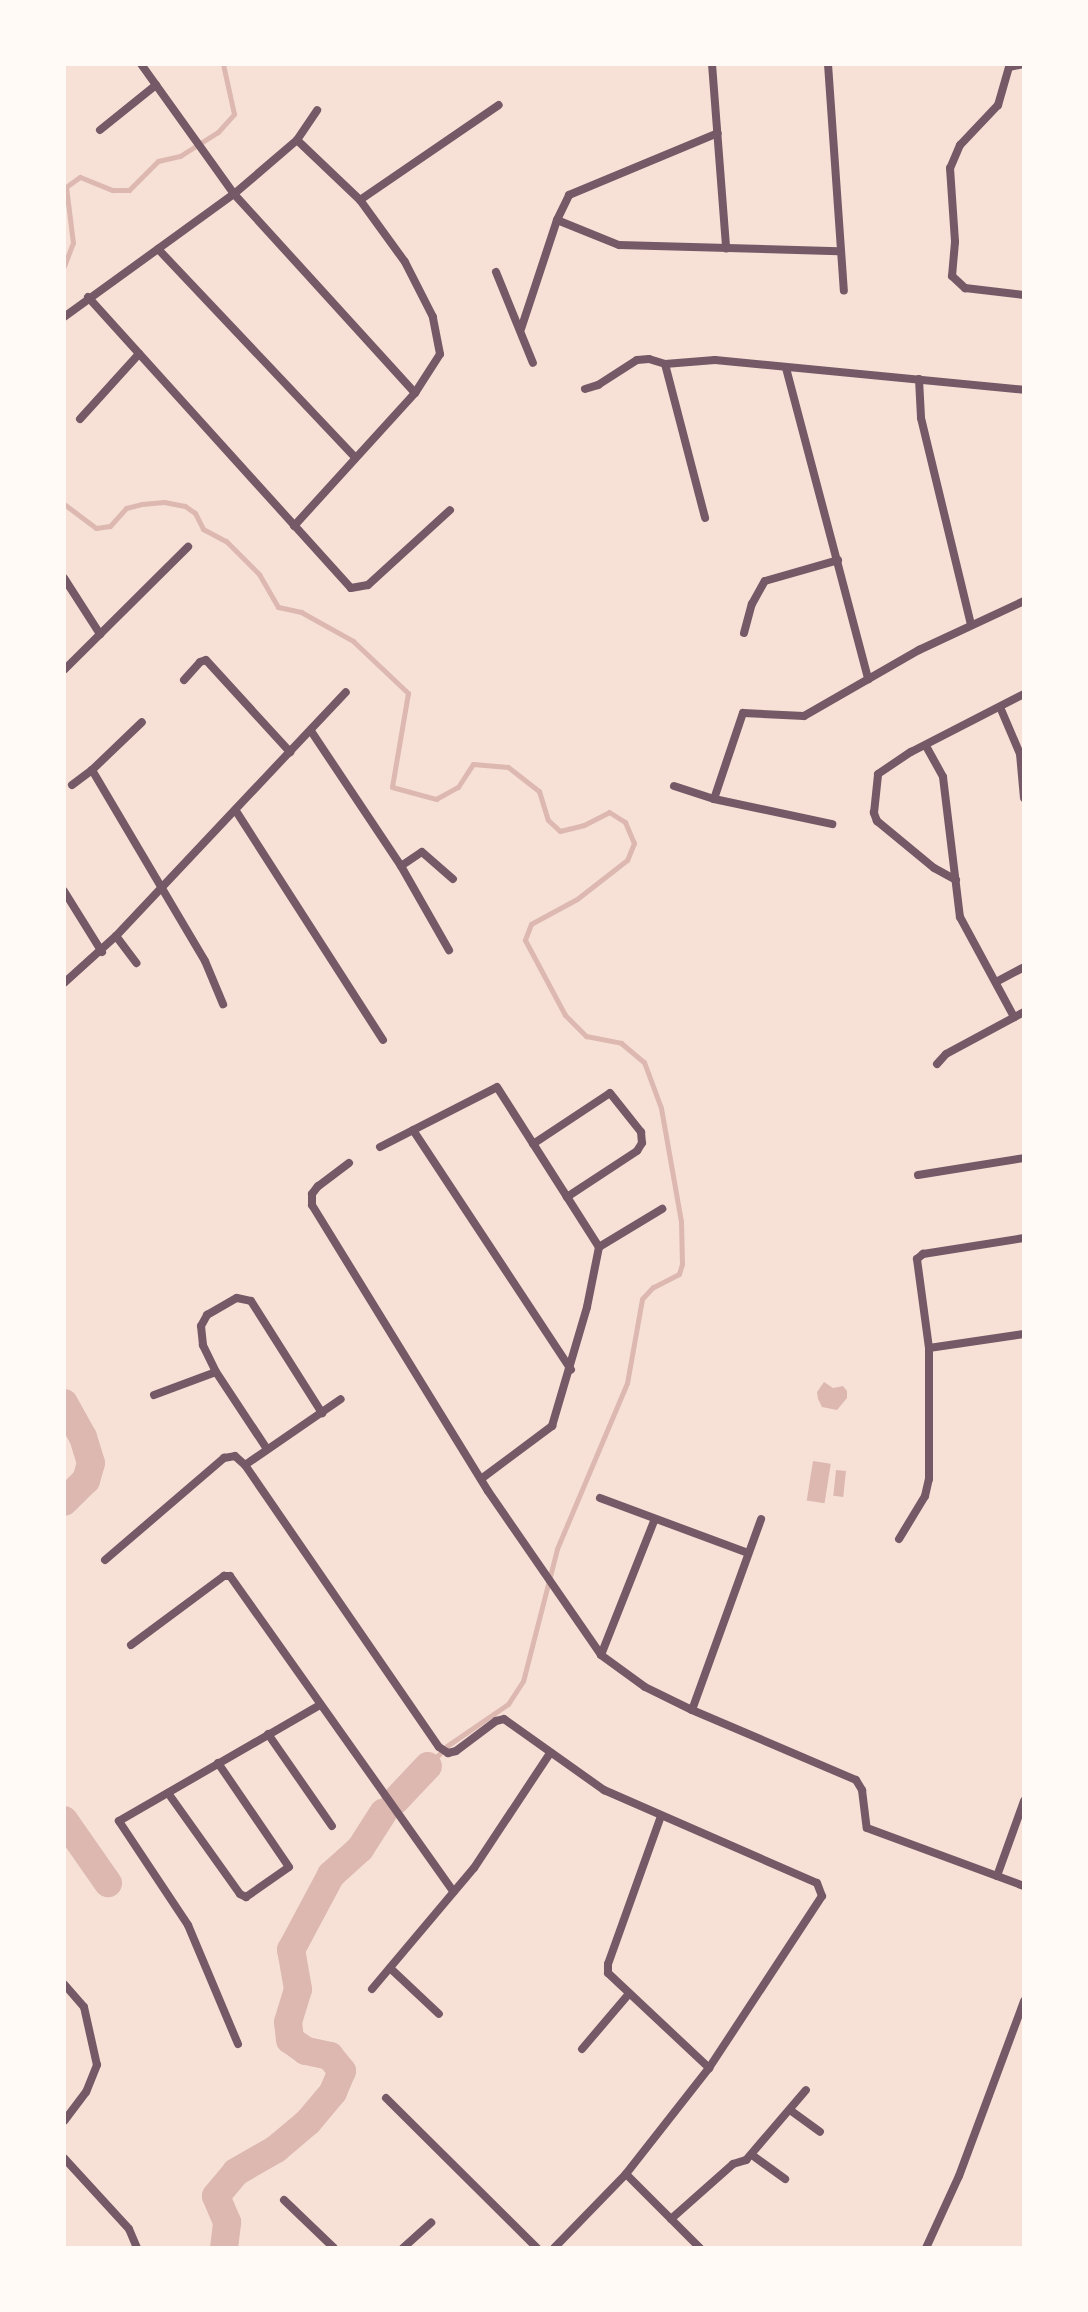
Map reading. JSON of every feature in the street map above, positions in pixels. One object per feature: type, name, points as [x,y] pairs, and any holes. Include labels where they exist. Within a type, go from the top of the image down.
[{"type":"street","points":[[141,64],[234,194],[415,393]]},
{"type":"street","points":[[712,64],[726,248]]},
{"type":"street","points":[[828,64],[844,290]]},
{"type":"street","points":[[1024,64],[1008,66],[998,105],[960,145],[950,168],[955,242],[952,276],[965,288],[1024,295]]},
{"type":"street","points":[[100,130],[156,85]]},
{"type":"street","points":[[360,200],[499,105]]},
{"type":"street","points":[[64,317],[234,194],[297,140],[317,110]]},
{"type":"street","points":[[521,329],[557,220],[569,195],[718,133]]},
{"type":"street","points":[[294,526],[415,393],[440,354],[433,317],[405,262],[360,200],[297,140]]},
{"type":"street","points":[[557,220],[619,245],[839,251]]},
{"type":"street","points":[[158,249],[355,457]]},
{"type":"street","points":[[496,272],[533,363]]},
{"type":"street","points":[[88,297],[351,588],[368,585],[450,510]]},
{"type":"street","points":[[80,419],[139,354]]},
{"type":"street","points":[[585,389],[598,385],[637,360],[649,359],[665,364],[715,360],[1024,390]]},
{"type":"street","points":[[665,364],[705,518]]},
{"type":"street","points":[[786,368],[868,679]]},
{"type":"street","points":[[919,379],[921,418],[971,625]]},
{"type":"street","points":[[64,670],[188,547]]},
{"type":"street","points":[[744,633],[752,604],[765,581],[838,560]]},
{"type":"street","points":[[64,578],[100,634]]},
{"type":"street","points":[[714,799],[740,717],[747,712],[804,716],[971,625],[1024,601]]},
{"type":"street","points":[[184,680],[206,660],[290,752]]},
{"type":"street","points":[[64,983],[102,952],[346,692]]},
{"type":"street","points":[[956,880],[934,868],[877,821],[874,813],[879,771],[1024,694]]},
{"type":"street","points":[[1000,707],[1020,754],[1024,798]]},
{"type":"street","points":[[72,785],[142,722]]},
{"type":"street","points":[[311,731],[401,866],[449,950]]},
{"type":"street","points":[[926,746],[943,777],[960,917],[1014,1017]]},
{"type":"street","points":[[92,770],[205,961],[223,1004]]},
{"type":"street","points":[[674,786],[714,799],[832,824]]},
{"type":"street","points":[[236,811],[383,1040]]},
{"type":"street","points":[[401,866],[422,852],[453,879]]},
{"type":"street","points":[[64,891],[102,952]]},
{"type":"street","points":[[116,936],[136,963]]},
{"type":"street","points":[[996,982],[1024,967]]},
{"type":"street","points":[[937,1064],[946,1054],[1024,1012]]},
{"type":"street","points":[[380,1147],[497,1087],[599,1247],[571,1370],[550,1429],[481,1479]]},
{"type":"street","points":[[533,1144],[605,1095],[614,1096],[641,1132],[640,1147],[567,1197]]},
{"type":"street","points":[[413,1130],[571,1370]]},
{"type":"street","points":[[918,1175],[1024,1158]]},
{"type":"street","points":[[349,1163],[318,1186],[312,1194],[312,1205],[481,1479],[601,1655],[645,1687],[856,1780],[862,1790],[867,1828],[1024,1886]]},
{"type":"street","points":[[599,1247],[662,1209]]},
{"type":"street","points":[[899,1539],[925,1496],[929,1479],[929,1348],[917,1259],[923,1254],[1024,1238]]},
{"type":"street","points":[[267,1449],[216,1372],[203,1345],[201,1326],[207,1315],[234,1300],[247,1299],[322,1413]]},
{"type":"street","points":[[929,1348],[1024,1334]]},
{"type":"street","points":[[154,1395],[216,1372]]},
{"type":"street","points":[[245,1465],[341,1399]]},
{"type":"street","points":[[105,1560],[224,1458],[235,1456],[245,1465],[439,1747],[448,1753],[500,1719],[604,1790],[817,1883],[822,1891],[709,2068],[626,2174],[554,2248]]},
{"type":"street","points":[[600,1498],[654,1521],[748,1553]]},
{"type":"street","points":[[692,1710],[761,1519]]},
{"type":"street","points":[[601,1655],[654,1521]]},
{"type":"street","points":[[131,1645],[227,1575],[454,1892]]},
{"type":"street","points":[[238,2044],[188,1925],[119,1821],[318,1706]]},
{"type":"street","points":[[268,1734],[332,1826]]},
{"type":"street","points":[[372,1989],[474,1868],[550,1753]]},
{"type":"street","points":[[168,1793],[240,1894],[246,1897],[289,1867],[218,1763]]},
{"type":"street","points":[[997,1876],[1024,1801]]},
{"type":"street","points":[[661,1816],[608,1964],[609,1975],[709,2068]]},
{"type":"street","points":[[390,1968],[439,2014]]},
{"type":"street","points":[[64,1984],[84,2007],[97,2065],[86,2092],[64,2121]]},
{"type":"street","points":[[582,2049],[628,1995]]},
{"type":"street","points":[[926,2248],[959,2176],[1024,2001]]},
{"type":"street","points":[[671,2219],[733,2164],[752,2155],[806,2090]]},
{"type":"street","points":[[386,2098],[537,2248]]},
{"type":"street","points":[[790,2110],[820,2132]]},
{"type":"street","points":[[752,2155],[785,2179]]},
{"type":"street","points":[[64,2158],[129,2229],[137,2248]]},
{"type":"street","points":[[626,2174],[699,2248]]},
{"type":"street","points":[[284,2200],[334,2248]]},
{"type":"street","points":[[403,2248],[431,2223]]},
{"type":"shaded area","points":[[824,1382],[833,1388],[843,1386],[847,1391],[847,1398],[837,1410],[822,1407],[818,1399],[817,1392]]},
{"type":"shaded area","points":[[813,1461],[831,1464],[825,1503],[807,1501]]},
{"type":"shaded area","points":[[836,1470],[846,1471],[843,1497],[833,1496]]},
{"type":"waterway","points":[[64,266],[73,243],[66,187],[80,177],[113,190],[129,190],[158,161],[180,156],[218,132],[234,114],[223,64]]},
{"type":"waterway","points":[[64,504],[96,528],[110,526],[126,508],[142,504],[164,502],[185,506],[195,513],[203,529],[226,541],[259,574],[278,607],[301,612],[353,641],[408,693],[392,787],[436,799],[458,787],[473,764],[508,767],[539,791],[548,820],[560,831],[584,825],[609,812],[625,822],[634,843],[627,860],[577,899],[531,924],[525,940],[565,1015],[586,1036],[621,1043],[644,1062],[661,1108],[681,1221],[682,1264],[679,1274],[653,1287],[642,1299],[627,1383],[557,1549],[523,1681],[508,1704],[447,1746],[428,1766]]},
{"type":"waterway","points":[[64,1403],[83,1437],[91,1463],[86,1480],[64,1502]]},
{"type":"waterway","points":[[395,1801],[428,1766]]},
{"type":"waterway","points":[[224,2248],[227,2222],[216,2196],[236,2172],[276,2149],[308,2122],[333,2092],[342,2071],[330,2056],[306,2051],[290,2040],[288,2022],[298,1989],[291,1950],[331,1875],[360,1849],[383,1813]]},
{"type":"waterway","points":[[64,1820],[108,1883]]}]
